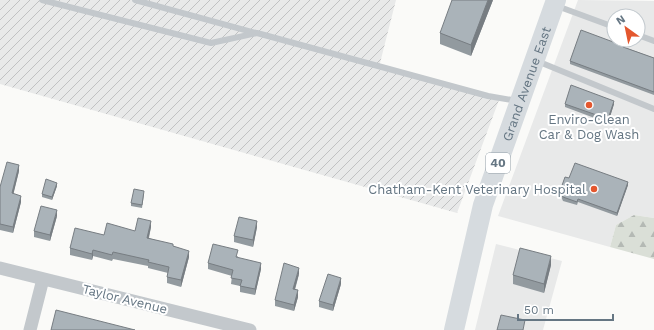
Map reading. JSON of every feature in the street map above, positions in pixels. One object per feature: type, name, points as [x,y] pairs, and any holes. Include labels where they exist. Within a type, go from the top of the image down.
[{"type":"main road","name":"Grand Avenue East","points":[[454,330],[483,205],[555,2]]},
{"type":"street","name":"Taylor Avenue","points":[[0,268],[250,330]]},
{"type":"street","points":[[30,330],[43,279]]},
{"type":"lane","points":[[42,0],[211,43],[257,33]]},
{"type":"lane","points":[[135,0],[488,96],[519,102]]},
{"type":"lane","points":[[555,2],[606,24]]},
{"type":"lane","points":[[535,60],[654,109]]},
{"type":"shaded area","points":[[0,0],[396,0],[379,67],[499,100],[457,213],[0,84]]},
{"type":"shaded area","points":[[578,0],[654,1],[654,218],[634,215],[616,225],[610,247],[498,216]]},
{"type":"shaded area","points":[[496,244],[562,261],[543,330],[475,330]]},
{"type":"green space","points":[[634,215],[654,218],[654,259],[610,247],[616,225]]},
{"type":"building","points":[[452,0],[488,0],[471,45],[440,33]]},
{"type":"building","points":[[581,30],[606,39],[606,48],[626,48],[654,58],[654,92],[570,61]]},
{"type":"building","name":"Enviro-Clean Car & Dog Wash","points":[[571,85],[614,101],[608,119],[565,104]]},
{"type":"building","points":[[7,162],[19,165],[12,193],[21,196],[13,227],[0,224],[0,187]]},
{"type":"building","name":"Chatham-Kent Veterinary Hospital","points":[[575,163],[628,182],[617,213],[578,199],[577,202],[563,197],[560,191],[565,177],[569,178]]},
{"type":"building","points":[[46,179],[57,183],[52,197],[42,194]]},
{"type":"building","points":[[134,189],[144,191],[142,205],[131,203]]},
{"type":"building","points":[[41,206],[57,210],[50,235],[34,231]]},
{"type":"building","points":[[239,217],[257,221],[253,240],[234,236]]},
{"type":"building","points":[[138,218],[151,221],[147,238],[173,244],[173,246],[189,251],[181,280],[167,277],[169,267],[148,262],[149,260],[113,252],[112,255],[93,250],[92,254],[70,248],[75,228],[104,235],[107,223],[135,231]]},
{"type":"building","points":[[213,244],[238,250],[236,257],[261,263],[255,289],[240,286],[242,280],[231,278],[233,270],[208,263]]},
{"type":"building","points":[[520,248],[551,256],[544,284],[513,275]]},
{"type":"building","points":[[284,263],[299,268],[293,289],[298,290],[294,305],[275,300]]},
{"type":"building","points":[[328,274],[341,278],[333,305],[319,301]]},
{"type":"building","points":[[56,310],[135,330],[51,330]]},
{"type":"building","points":[[501,315],[525,320],[523,330],[497,330]]},
{"type":"place","name":"Enviro-Clean Car & Dog Wash","points":[[589,105]]},
{"type":"place","name":"Chatham-Kent Veterinary Hospital","points":[[594,189]]}]
